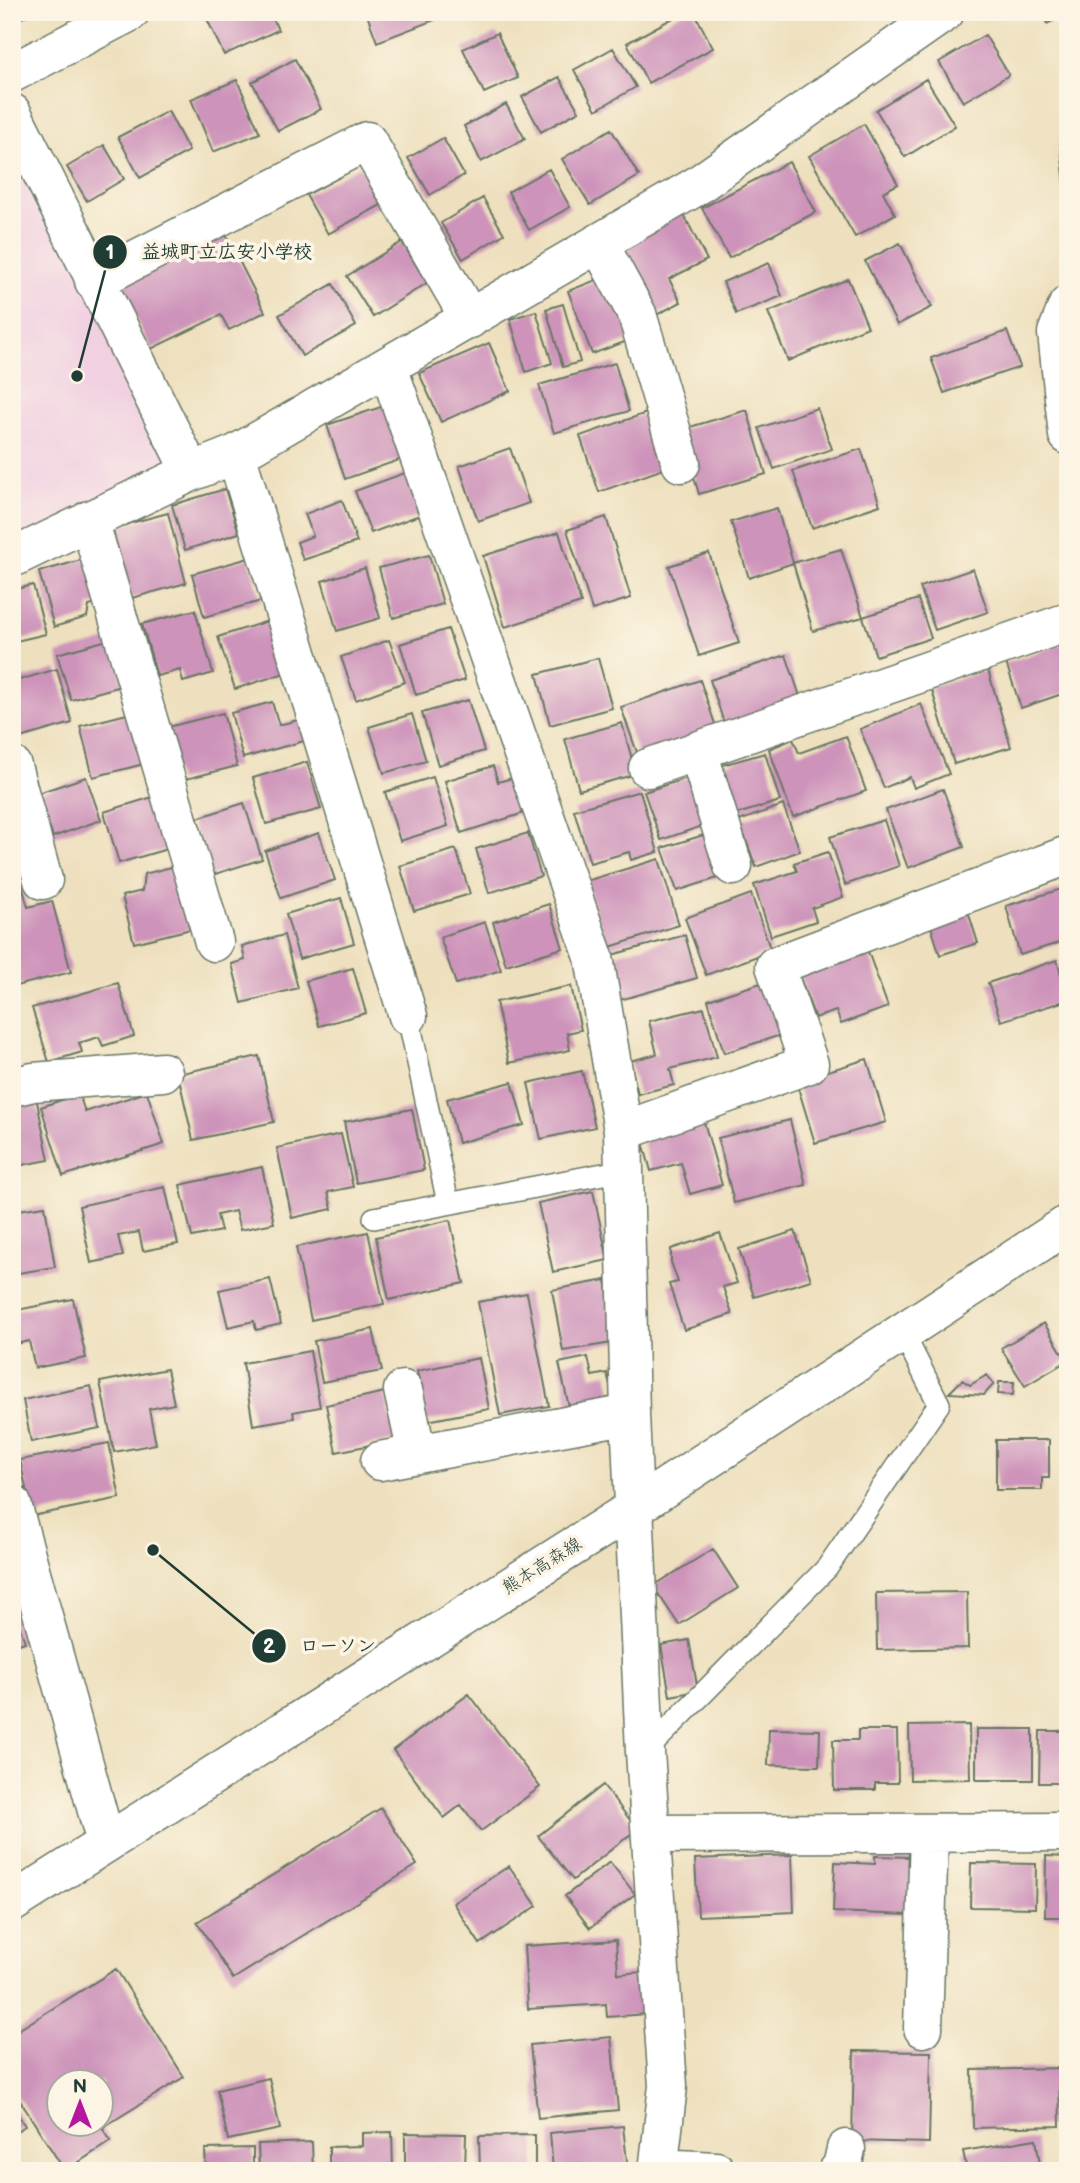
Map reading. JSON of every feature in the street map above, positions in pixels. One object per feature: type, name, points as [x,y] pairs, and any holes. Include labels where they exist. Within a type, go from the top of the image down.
[{"type":"street","points":[[12,73],[130,12]]},
{"type":"street","points":[[12,558],[191,472],[236,454],[599,244],[695,187],[944,12]]},
{"type":"street","points":[[12,113],[191,472]]},
{"type":"street","points":[[94,281],[367,141],[470,319]]},
{"type":"street","points":[[599,244],[637,314],[681,463]]},
{"type":"street","points":[[1068,305],[1057,333],[1068,435]]},
{"type":"street","points":[[388,367],[594,957],[623,1131],[630,1414],[645,1752],[668,2086],[659,2169],[716,2171]]},
{"type":"street","points":[[236,454],[408,1016]]},
{"type":"street","points":[[89,520],[214,942]]},
{"type":"street","points":[[648,768],[1068,622]]},
{"type":"street","points":[[698,751],[733,866]]},
{"type":"street","points":[[12,766],[43,880]]},
{"type":"street","points":[[623,1131],[808,1064],[775,966],[1068,855]]},
{"type":"street","points":[[12,1087],[75,1078],[163,1072]]},
{"type":"street","name":"熊本高森線","points":[[12,1903],[635,1508],[1068,1224]]},
{"type":"street","points":[[403,1390],[417,1454]]},
{"type":"street","points":[[380,1461],[630,1414]]},
{"type":"street","points":[[12,1504],[106,1843]]},
{"type":"street","points":[[651,1834],[1068,1832]]},
{"type":"street","points":[[923,2028],[929,1833]]},
{"type":"lane","points":[[408,1016],[448,1203]]},
{"type":"lane","points":[[374,1218],[624,1170]]},
{"type":"lane","points":[[645,1752],[827,1568],[939,1404],[903,1333]]},
{"type":"shaded area","points":[[12,113],[191,472],[12,558]]},
{"type":"building","points":[[12,12],[33,12],[12,23]]},
{"type":"building","points":[[222,12],[270,12],[278,30],[224,55],[207,19]]},
{"type":"building","points":[[366,12],[440,12],[442,17],[377,42]]},
{"type":"building","points":[[684,12],[694,12],[713,48],[648,83],[627,43]]},
{"type":"building","points":[[1041,12],[1068,12],[1068,13],[1047,24]]},
{"type":"building","points":[[497,33],[518,78],[484,93],[463,49]]},
{"type":"building","points":[[985,35],[1009,75],[963,102],[939,62]]},
{"type":"building","points":[[613,48],[636,87],[596,110],[574,70]]},
{"type":"building","points":[[295,59],[321,109],[278,131],[252,82]]},
{"type":"building","points":[[559,77],[579,111],[541,132],[522,97]]},
{"type":"building","points":[[926,79],[955,126],[905,157],[876,110]]},
{"type":"building","points":[[237,80],[260,133],[213,152],[191,99]]},
{"type":"building","points":[[506,104],[525,139],[481,162],[464,126]]},
{"type":"building","points":[[168,111],[189,151],[140,178],[118,137]]},
{"type":"building","points":[[864,124],[898,184],[883,192],[895,214],[855,237],[809,156]]},
{"type":"building","points":[[611,129],[639,176],[590,205],[562,159]]},
{"type":"building","points":[[1068,137],[1068,185],[1065,185],[1060,138]]},
{"type":"building","points":[[443,138],[464,175],[430,195],[408,158]]},
{"type":"building","points":[[104,145],[124,179],[87,201],[67,167]]},
{"type":"building","points":[[789,162],[816,212],[729,258],[702,208]]},
{"type":"building","points":[[360,166],[381,205],[328,234],[306,195]]},
{"type":"building","points":[[549,169],[570,207],[529,230],[508,192]]},
{"type":"building","points":[[483,198],[504,234],[463,259],[441,223]]},
{"type":"building","points":[[683,213],[707,260],[669,279],[681,302],[649,319],[613,248]]},
{"type":"building","points":[[224,231],[265,312],[229,330],[221,315],[151,349],[118,283]]},
{"type":"building","points":[[402,242],[427,283],[373,317],[347,276]]},
{"type":"building","points":[[900,243],[932,307],[897,325],[865,261]]},
{"type":"building","points":[[769,263],[782,296],[736,314],[723,282]]},
{"type":"building","points":[[609,275],[633,339],[592,354],[568,291]]},
{"type":"building","points":[[848,279],[868,327],[788,361],[768,312]]},
{"type":"building","points":[[333,284],[356,326],[302,356],[279,315]]},
{"type":"building","points":[[563,304],[580,362],[563,367],[546,309]]},
{"type":"building","points":[[536,311],[552,363],[526,372],[510,319]]},
{"type":"building","points":[[1007,331],[1020,367],[944,393],[931,358]]},
{"type":"building","points":[[489,343],[510,391],[441,422],[419,373]]},
{"type":"building","points":[[615,363],[629,411],[554,433],[539,385]]},
{"type":"building","points":[[387,405],[405,458],[345,479],[327,425]]},
{"type":"building","points":[[817,408],[832,449],[774,469],[759,428]]},
{"type":"building","points":[[747,410],[766,474],[699,494],[680,430]]},
{"type":"building","points":[[652,411],[672,466],[599,492],[580,436]]},
{"type":"building","points":[[510,448],[529,503],[478,521],[459,466]]},
{"type":"building","points":[[861,449],[880,505],[812,528],[793,471]]},
{"type":"building","points":[[413,470],[428,512],[371,533],[355,491]]},
{"type":"building","points":[[225,489],[239,533],[185,550],[172,505]]},
{"type":"building","points":[[342,500],[357,542],[303,560],[297,542],[313,536],[305,514]]},
{"type":"building","points":[[777,508],[793,563],[749,578],[731,522]]},
{"type":"building","points":[[168,513],[186,583],[132,598],[112,528]]},
{"type":"building","points":[[606,517],[631,598],[592,610],[567,530]]},
{"type":"building","points":[[559,532],[581,603],[505,627],[483,556]]},
{"type":"building","points":[[841,549],[863,617],[813,631],[793,563]]},
{"type":"building","points":[[709,553],[739,643],[699,656],[669,566]]},
{"type":"building","points":[[429,555],[443,604],[393,618],[379,568]]},
{"type":"building","points":[[88,558],[100,603],[89,606],[87,617],[54,627],[39,572]]},
{"type":"building","points":[[249,558],[261,601],[204,617],[192,574]]},
{"type":"building","points":[[365,568],[380,618],[337,631],[322,581]]},
{"type":"building","points":[[973,569],[988,612],[935,630],[920,587]]},
{"type":"building","points":[[33,585],[46,634],[12,642],[12,590]]},
{"type":"building","points":[[918,599],[931,638],[876,656],[863,617]]},
{"type":"building","points":[[195,610],[213,673],[183,682],[180,670],[157,676],[142,624]]},
{"type":"building","points":[[274,619],[291,671],[235,689],[218,637]]},
{"type":"building","points":[[448,629],[465,680],[416,695],[400,644]]},
{"type":"building","points":[[111,639],[124,685],[71,700],[57,654]]},
{"type":"building","points":[[389,640],[405,682],[356,700],[341,657]]},
{"type":"building","points":[[1068,642],[1068,692],[1021,708],[1006,663]]},
{"type":"building","points":[[786,655],[802,702],[725,726],[710,680]]},
{"type":"building","points":[[598,658],[612,708],[550,725],[537,674]]},
{"type":"building","points":[[57,669],[72,723],[20,738],[12,709],[12,682]]},
{"type":"building","points":[[988,670],[1011,747],[954,764],[931,687]]},
{"type":"building","points":[[700,680],[718,733],[640,761],[621,707]]},
{"type":"building","points":[[468,700],[484,751],[438,765],[422,713]]},
{"type":"building","points":[[272,702],[279,725],[305,718],[311,739],[243,758],[231,713]]},
{"type":"building","points":[[921,704],[949,774],[914,788],[910,777],[884,788],[860,729]]},
{"type":"building","points":[[131,713],[144,764],[93,777],[80,726]]},
{"type":"building","points":[[223,713],[237,766],[178,781],[164,728]]},
{"type":"building","points":[[412,714],[426,761],[384,773],[369,727]]},
{"type":"building","points":[[622,723],[636,774],[579,790],[565,739]]},
{"type":"building","points":[[846,736],[866,791],[793,817],[769,749],[793,739],[799,753]]},
{"type":"building","points":[[765,753],[780,801],[734,815],[719,766]]},
{"type":"building","points":[[307,762],[321,809],[266,824],[253,778]]},
{"type":"building","points":[[493,766],[498,782],[516,777],[527,812],[461,833],[445,781]]},
{"type":"building","points":[[86,777],[101,820],[53,837],[38,793]]},
{"type":"building","points":[[433,777],[448,826],[400,841],[385,792]]},
{"type":"building","points":[[690,777],[705,825],[661,840],[644,792]]},
{"type":"building","points":[[943,789],[964,847],[908,868],[886,810]]},
{"type":"building","points":[[640,791],[658,852],[631,860],[629,852],[590,863],[574,810]]},
{"type":"building","points":[[159,795],[174,847],[119,863],[104,812]]},
{"type":"building","points":[[12,802],[30,870],[12,874]]},
{"type":"building","points":[[244,803],[262,859],[209,876],[191,820]]},
{"type":"building","points":[[783,805],[800,851],[756,867],[739,821]]},
{"type":"building","points":[[884,820],[899,866],[845,885],[830,837]]},
{"type":"building","points":[[319,833],[335,880],[281,898],[265,851]]},
{"type":"building","points":[[528,833],[541,876],[489,893],[476,849]]},
{"type":"building","points":[[710,833],[724,876],[677,891],[662,848]]},
{"type":"building","points":[[456,849],[470,894],[414,911],[400,866]]},
{"type":"building","points":[[828,852],[843,897],[812,908],[816,921],[771,936],[754,885],[797,871],[794,863]]},
{"type":"building","points":[[659,859],[679,925],[607,948],[586,881]]},
{"type":"building","points":[[183,864],[199,927],[134,943],[122,896],[142,891],[144,874]]},
{"type":"building","points":[[21,882],[28,907],[52,901],[71,972],[12,987],[12,885]]},
{"type":"building","points":[[1068,887],[1068,940],[1020,955],[1006,906]]},
{"type":"building","points":[[751,894],[771,951],[706,975],[685,918]]},
{"type":"building","points":[[341,898],[354,943],[299,959],[286,914]]},
{"type":"building","points":[[549,904],[563,948],[506,965],[493,922]]},
{"type":"building","points":[[966,905],[978,943],[940,955],[928,917]]},
{"type":"building","points":[[485,922],[501,970],[456,984],[440,937]]},
{"type":"building","points":[[284,935],[298,988],[242,1003],[232,964],[245,960],[242,946]]},
{"type":"building","points":[[685,935],[697,978],[620,1000],[608,956]]},
{"type":"building","points":[[866,946],[888,1007],[841,1024],[836,1011],[815,1018],[797,970]]},
{"type":"building","points":[[1057,960],[1068,1000],[1001,1021],[988,983]]},
{"type":"building","points":[[353,968],[366,1013],[319,1026],[306,981]]},
{"type":"building","points":[[764,982],[781,1035],[724,1053],[708,1000]]},
{"type":"building","points":[[118,983],[134,1036],[103,1046],[99,1037],[79,1043],[82,1052],[49,1062],[32,1008]]},
{"type":"building","points":[[571,986],[581,1030],[567,1033],[570,1050],[509,1063],[496,1002]]},
{"type":"building","points":[[704,1008],[717,1057],[670,1069],[674,1085],[638,1094],[630,1061],[657,1054],[649,1021]]},
{"type":"building","points":[[259,1056],[274,1122],[193,1140],[178,1074]]},
{"type":"building","points":[[867,1059],[886,1122],[815,1143],[796,1081]]},
{"type":"building","points":[[582,1071],[595,1127],[541,1139],[528,1083]]},
{"type":"building","points":[[512,1082],[524,1125],[458,1143],[447,1099]]},
{"type":"building","points":[[147,1092],[164,1144],[63,1176],[41,1107],[79,1094],[85,1112]]},
{"type":"building","points":[[36,1097],[49,1160],[12,1167],[12,1102]]},
{"type":"building","points":[[412,1109],[424,1170],[356,1183],[344,1122]]},
{"type":"building","points":[[790,1120],[806,1185],[734,1203],[718,1138]]},
{"type":"building","points":[[704,1122],[722,1185],[690,1194],[681,1163],[651,1171],[642,1139]]},
{"type":"building","points":[[341,1134],[353,1187],[328,1192],[332,1209],[292,1218],[277,1148]]},
{"type":"building","points":[[262,1167],[274,1223],[240,1230],[235,1211],[217,1215],[221,1231],[192,1237],[180,1185]]},
{"type":"building","points":[[165,1187],[178,1244],[143,1251],[139,1232],[118,1236],[123,1256],[91,1263],[79,1206]]},
{"type":"building","points":[[593,1191],[608,1260],[553,1272],[538,1203]]},
{"type":"building","points":[[45,1206],[55,1267],[12,1274],[12,1211]]},
{"type":"building","points":[[450,1220],[464,1283],[389,1300],[376,1237]]},
{"type":"building","points":[[795,1231],[811,1280],[754,1297],[739,1249]]},
{"type":"building","points":[[368,1232],[384,1304],[311,1320],[296,1247]]},
{"type":"building","points":[[720,1233],[737,1283],[723,1287],[732,1314],[684,1330],[669,1284],[678,1282],[671,1262],[671,1249]]},
{"type":"building","points":[[270,1279],[281,1324],[256,1330],[254,1321],[228,1327],[219,1290]]},
{"type":"building","points":[[606,1280],[618,1342],[563,1351],[552,1290]]},
{"type":"building","points":[[527,1293],[549,1406],[500,1415],[478,1302]]},
{"type":"building","points":[[73,1299],[86,1358],[35,1368],[29,1341],[12,1345],[12,1311]]},
{"type":"building","points":[[1044,1323],[1067,1361],[1025,1386],[1001,1348]]},
{"type":"building","points":[[373,1329],[382,1371],[322,1382],[314,1341]]},
{"type":"building","points":[[310,1351],[320,1407],[293,1412],[294,1418],[253,1425],[243,1363]]},
{"type":"building","points":[[588,1357],[592,1376],[607,1373],[613,1397],[569,1407],[559,1363]]},
{"type":"building","points":[[479,1358],[489,1409],[427,1421],[417,1371]]},
{"type":"building","points":[[167,1369],[174,1404],[149,1409],[156,1444],[114,1452],[100,1382]]},
{"type":"building","points":[[987,1375],[994,1384],[984,1395],[949,1393],[962,1380],[970,1385]]},
{"type":"building","points":[[999,1382],[1014,1382],[1013,1395],[998,1394]]},
{"type":"building","points":[[91,1386],[100,1428],[31,1442],[23,1400]]},
{"type":"building","points":[[385,1392],[395,1440],[336,1452],[326,1405]]},
{"type":"building","points":[[996,1440],[1049,1440],[1049,1478],[1042,1478],[1042,1490],[996,1490]]},
{"type":"building","points":[[109,1443],[120,1498],[32,1516],[20,1460]]},
{"type":"building","points":[[713,1549],[738,1588],[679,1625],[653,1586]]},
{"type":"building","points":[[967,1592],[968,1648],[877,1650],[876,1593]]},
{"type":"building","points":[[12,1605],[25,1642],[12,1646]]},
{"type":"building","points":[[689,1640],[698,1691],[670,1696],[661,1645]]},
{"type":"building","points":[[469,1694],[540,1787],[481,1831],[461,1805],[444,1818],[393,1750]]},
{"type":"building","points":[[969,1725],[970,1779],[910,1780],[909,1726]]},
{"type":"building","points":[[769,1729],[820,1730],[819,1766],[768,1765]]},
{"type":"building","points":[[976,1729],[1033,1729],[1033,1780],[976,1780]]},
{"type":"building","points":[[858,1730],[897,1730],[898,1783],[875,1783],[875,1790],[834,1790],[833,1740],[858,1740]]},
{"type":"building","points":[[1040,1731],[1068,1731],[1068,1783],[1039,1783]]},
{"type":"building","points":[[603,1785],[637,1829],[573,1880],[538,1836]]},
{"type":"building","points":[[381,1808],[417,1865],[233,1979],[197,1922]]},
{"type":"building","points":[[792,1855],[794,1912],[698,1916],[695,1859]]},
{"type":"building","points":[[875,1856],[912,1857],[910,1915],[833,1912],[835,1862],[875,1864]]},
{"type":"building","points":[[1046,1856],[1068,1857],[1068,1917],[1045,1917]]},
{"type":"building","points":[[610,1862],[635,1894],[590,1928],[565,1896]]},
{"type":"building","points":[[971,1863],[1036,1864],[1035,1908],[970,1907]]},
{"type":"building","points":[[509,1866],[537,1906],[480,1944],[453,1903]]},
{"type":"building","points":[[616,1940],[618,1974],[643,1972],[646,2014],[607,2017],[606,2004],[528,2009],[524,1946]]},
{"type":"building","points":[[116,1969],[184,2077],[116,2119],[116,2068],[46,2068],[46,2138],[109,2138],[111,2141],[65,2171],[12,2088],[12,2034]]},
{"type":"building","points":[[611,2037],[618,2110],[538,2118],[530,2045]]},
{"type":"building","points":[[854,2051],[931,2052],[929,2143],[852,2141]]},
{"type":"building","points":[[1059,2068],[1060,2126],[973,2128],[972,2070]]},
{"type":"building","points":[[269,2078],[280,2129],[228,2140],[217,2090]]},
{"type":"building","points":[[12,2105],[25,2126],[12,2134]]},
{"type":"building","points":[[623,2126],[628,2171],[553,2171],[550,2133]]},
{"type":"building","points":[[392,2132],[393,2171],[329,2171],[329,2147],[362,2146],[362,2133]]},
{"type":"building","points":[[405,2133],[466,2134],[465,2171],[405,2171]]},
{"type":"building","points":[[535,2135],[535,2171],[480,2171],[479,2136]]},
{"type":"building","points":[[1036,2139],[1041,2171],[967,2171],[963,2151]]},
{"type":"building","points":[[312,2142],[313,2171],[259,2171],[258,2144]]},
{"type":"building","points":[[253,2148],[253,2171],[206,2171],[205,2149]]},
{"type":"place","name":"益城町立広安小学校","points":[[77,376]]},
{"type":"place","name":"ローソン","points":[[153,1550]]}]
